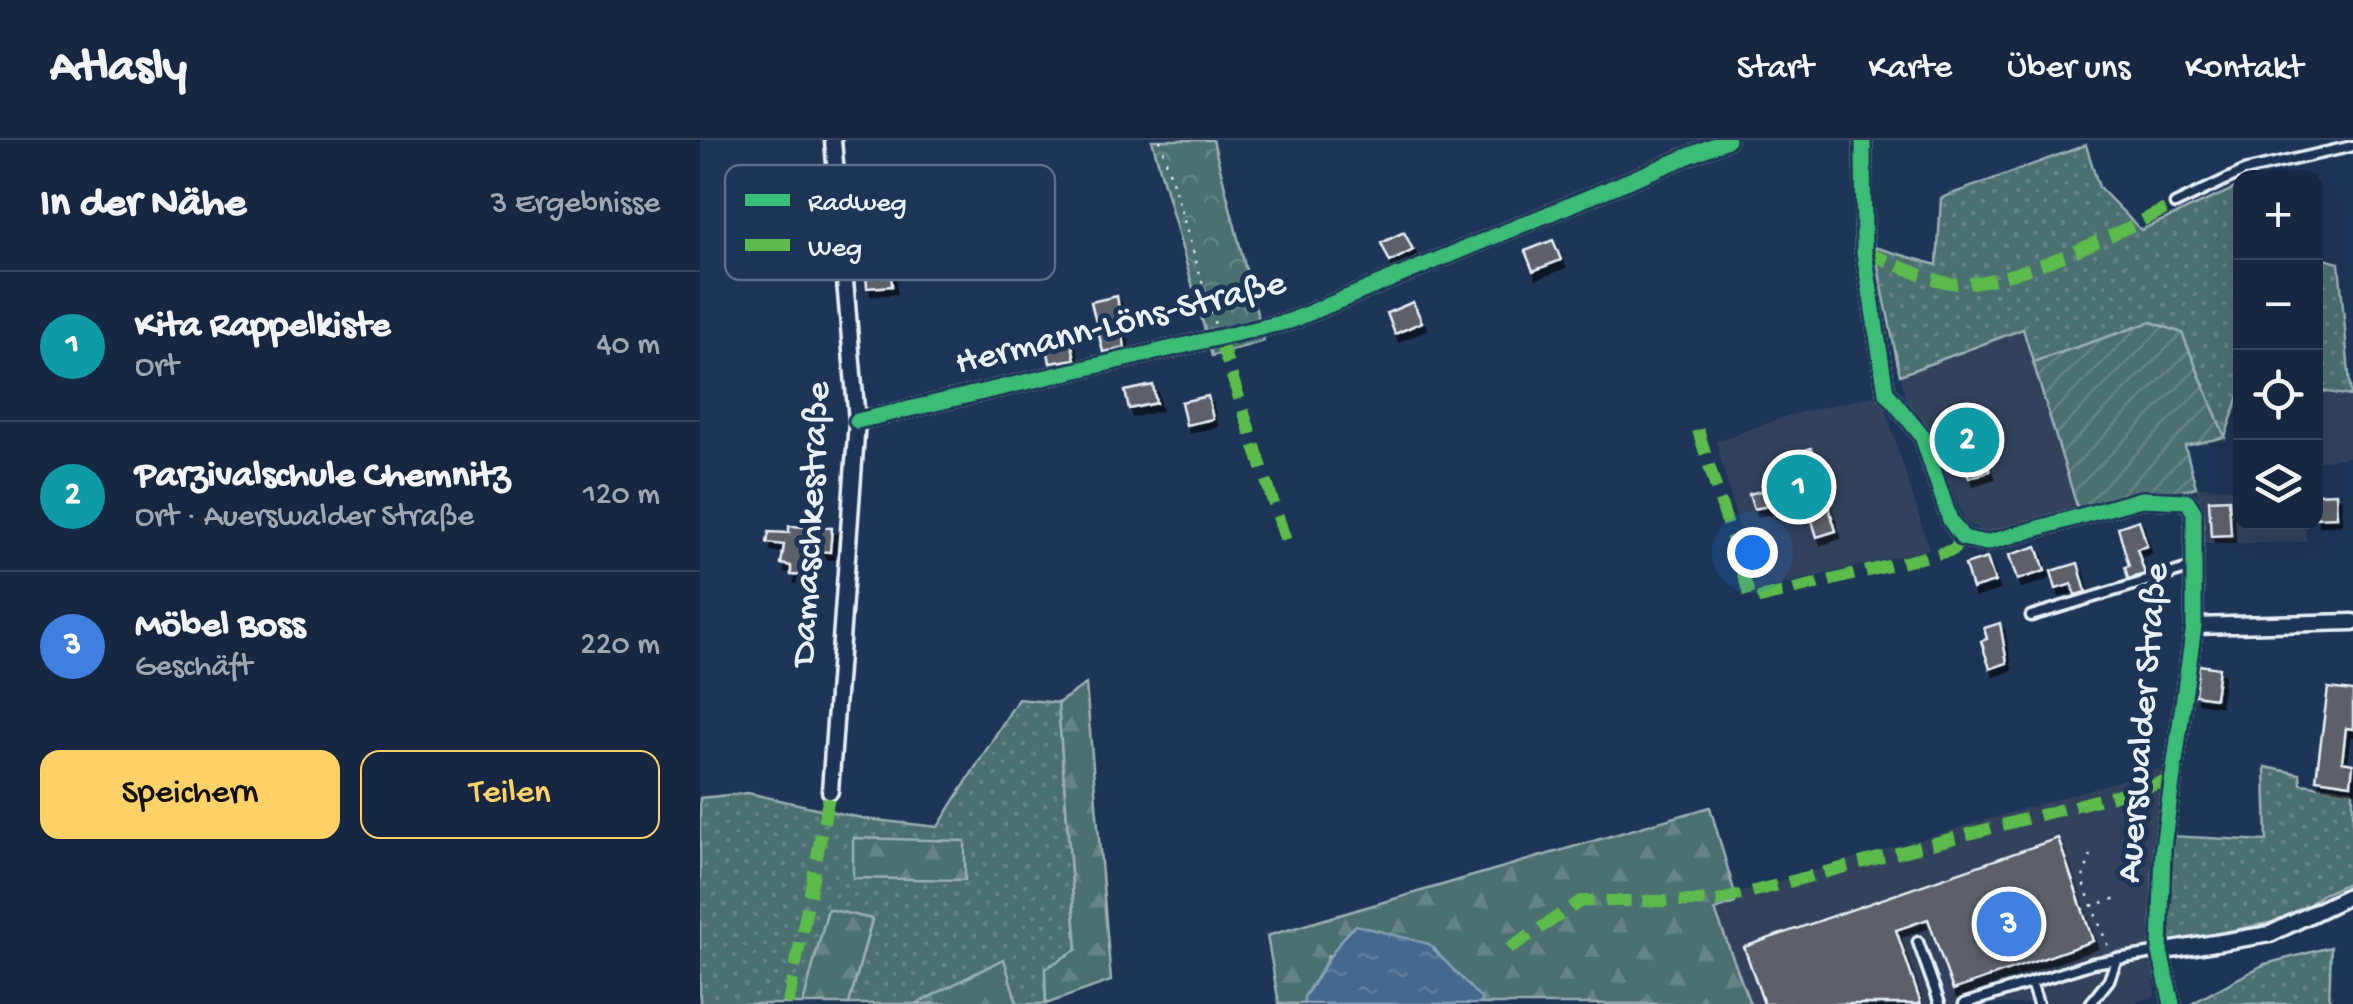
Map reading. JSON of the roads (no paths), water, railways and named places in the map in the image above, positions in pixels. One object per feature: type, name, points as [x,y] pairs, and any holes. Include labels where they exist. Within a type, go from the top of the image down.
[{"type":"street","name":"Damaschkestraße","points":[[833,140],[835,165]]},
{"type":"street","name":"Hermann-Löns-Straße","points":[[857,421],[1290,321],[1728,140]]},
{"type":"street","name":"Auerswalder Straße","points":[[1863,140],[1864,252],[1886,392],[1922,436],[1950,520],[1964,538],[1986,543],[2141,499],[2168,497],[2186,501],[2194,512],[2194,626],[2163,847],[2160,952],[2172,1004]]},
{"type":"street","name":"Damaschkestraße","points":[[830,791],[857,421],[845,280]]},
{"type":"street","name":"Auerswalder Straße","points":[[2194,626],[2353,622]]},
{"type":"street","points":[[2160,952],[2270,934],[2353,894]]},
{"type":"lane","points":[[2175,204],[2244,171],[2353,146]]},
{"type":"lane","points":[[2031,616],[2193,567]]},
{"type":"lane","points":[[1918,942],[1940,1004]]},
{"type":"lane","points":[[1964,1004],[2117,958],[2160,952]]},
{"type":"lane","points":[[2090,1004],[2109,980],[2117,958]]},
{"type":"lane","points":[[2030,983],[2038,1004]]},
{"type":"water","points":[[1356,925],[1429,944],[1482,1000],[1480,1004],[1304,1004],[1304,997],[1334,950]]},
{"type":"place","name":"Parzivalschule Chemnitz","points":[[1967,440]]},
{"type":"place","name":"Kita Rappelkiste","points":[[1799,487]]},
{"type":"place","name":"Möbel Boss","points":[[2009,924]]}]
